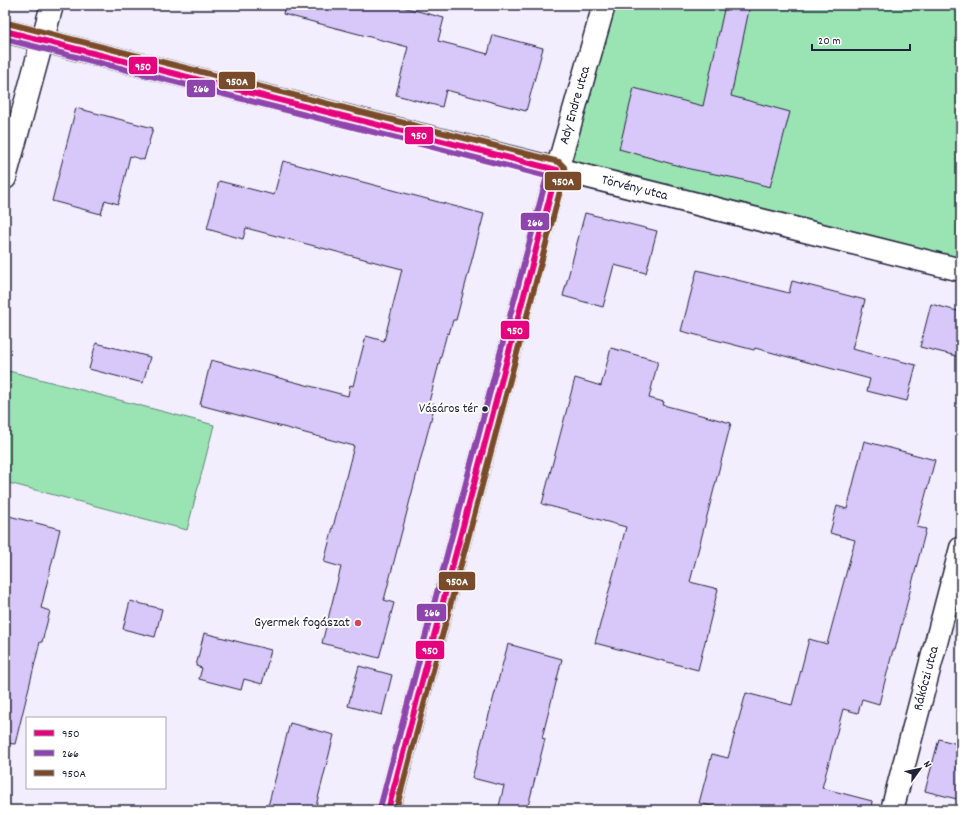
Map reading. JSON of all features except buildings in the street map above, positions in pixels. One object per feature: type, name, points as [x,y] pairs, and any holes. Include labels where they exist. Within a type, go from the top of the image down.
[{"type":"street","points":[[5,178],[52,5]]},
{"type":"street","name":"Ady Endre utca","points":[[388,810],[557,170],[604,5]]},
{"type":"street","name":"Törvény utca","points":[[5,32],[961,270]]},
{"type":"street","name":"Rákóczi utca","points":[[892,810],[961,548]]},
{"type":"green space","points":[[604,5],[961,5],[961,270],[557,170]]},
{"type":"green space","points":[[9,371],[214,425],[187,530],[5,482],[5,388]]},
{"type":"transit line","name":"950A","points":[[7,23],[559,162],[564,167],[565,172],[396,810]]},
{"type":"transit line","name":"950","points":[[5,31],[557,170]]},
{"type":"transit line","name":"266","points":[[5,39],[547,176],[380,808]]},
{"type":"transit line","name":"950","points":[[388,810],[557,170]]},
{"type":"place","name":"Vásáros tér","points":[[485,409]]},
{"type":"place","name":"Gyermek fogászat","points":[[358,623]]}]
